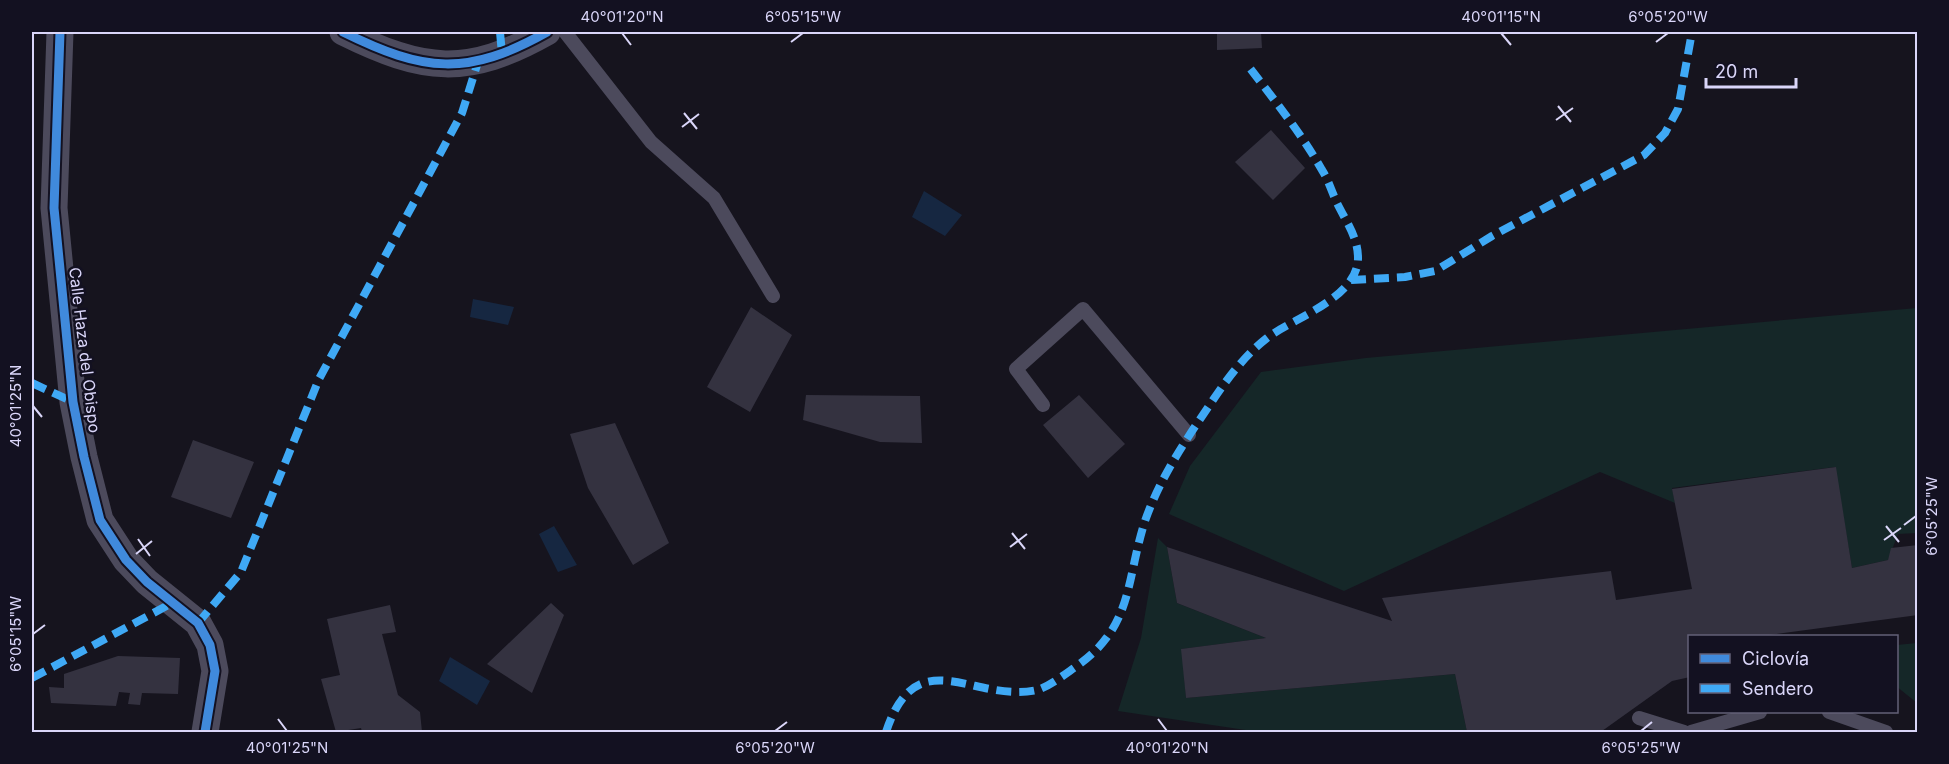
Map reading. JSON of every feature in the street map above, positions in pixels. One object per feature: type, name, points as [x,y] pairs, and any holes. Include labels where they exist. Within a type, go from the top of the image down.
[{"type":"street","name":"Calle Haza del Obispo","points":[[60,32],[54,208],[73,402],[84,457],[100,520],[126,561],[147,582],[198,623],[210,645],[215,671],[205,732]]},
{"type":"street","points":[[343,32],[376,48],[412,60],[453,65],[478,63],[513,51],[548,32]]},
{"type":"lane","points":[[566,32],[651,142],[714,198],[773,296]]},
{"type":"lane","points":[[1043,405],[1016,369],[1083,309],[1190,435]]},
{"type":"lane","points":[[1691,732],[1753,713]]},
{"type":"lane","points":[[1834,713],[1886,732]]},
{"type":"lane","points":[[1639,718],[1684,732]]},
{"type":"shaded area","points":[[1917,308],[1917,533],[1898,534],[1888,560],[1852,568],[1835,467],[1672,488],[1675,503],[1600,472],[1344,591],[1169,514],[1190,466],[1261,372],[1366,358]]},
{"type":"shaded area","points":[[1158,538],[1167,547],[1177,603],[1266,638],[1182,649],[1186,698],[1455,674],[1467,732],[1259,732],[1118,711],[1141,638]]},
{"type":"shaded area","points":[[1918,643],[1917,703],[1898,688],[1898,645]]},
{"type":"water","points":[[924,191],[962,215],[945,236],[912,217]]},
{"type":"water","points":[[473,299],[514,307],[508,325],[470,317]]},
{"type":"water","points":[[554,526],[577,565],[558,572],[539,534]]},
{"type":"water","points":[[450,657],[490,681],[477,705],[439,681]]},
{"type":"building","points":[[1217,32],[1261,32],[1262,48],[1217,50]]},
{"type":"building","points":[[1271,130],[1305,168],[1273,200],[1235,162]]},
{"type":"building","points":[[751,307],[792,335],[750,412],[707,387]]},
{"type":"building","points":[[806,395],[920,396],[922,443],[880,442],[803,420]]},
{"type":"building","points":[[1079,395],[1125,444],[1088,478],[1043,425]]},
{"type":"building","points":[[615,423],[669,543],[633,565],[588,488],[570,434]]},
{"type":"building","points":[[193,440],[254,462],[231,518],[171,497]]},
{"type":"building","points":[[1836,467],[1852,568],[1888,560],[1891,548],[1918,545],[1918,615],[1769,635],[1688,635],[1688,677],[1672,681],[1602,731],[1467,732],[1455,674],[1186,698],[1181,649],[1266,638],[1177,603],[1167,547],[1392,621],[1382,598],[1611,571],[1616,600],[1692,589],[1672,489]]},
{"type":"building","points":[[551,603],[564,615],[532,693],[487,664]]},
{"type":"building","points":[[390,605],[396,632],[382,634],[398,695],[420,712],[422,732],[362,732],[361,728],[336,732],[321,679],[340,675],[327,619]]},
{"type":"building","points":[[118,656],[180,658],[178,694],[142,693],[140,705],[128,704],[130,693],[119,692],[116,706],[51,703],[49,687],[64,688],[64,674]]},
{"type":"marked path","points":[[500,32],[502,54]]},
{"type":"marked path","points":[[1351,280],[1405,277],[1435,271],[1492,236],[1644,155],[1665,133],[1678,109],[1692,32]]},
{"type":"marked path","points":[[198,623],[241,572],[319,379],[462,113],[478,62]]},
{"type":"marked path","points":[[886,732],[899,704],[914,688],[931,681],[949,681],[1014,692],[1037,690],[1061,677],[1093,652],[1108,636],[1118,620],[1130,584],[1145,521],[1158,490],[1217,394],[1251,352],[1278,330],[1336,296],[1355,272],[1358,258],[1356,244],[1324,174],[1297,130],[1249,67]]},
{"type":"marked path","points":[[32,383],[73,402]]},
{"type":"marked path","points":[[32,678],[174,602]]},
{"type":"cycle path","points":[[60,32],[54,208],[73,402],[84,457],[100,520],[126,560],[147,582],[198,623],[210,645],[215,671],[205,732]]},
{"type":"cycle path","points":[[343,32],[398,55],[445,64],[493,57],[519,47],[547,32]]}]
